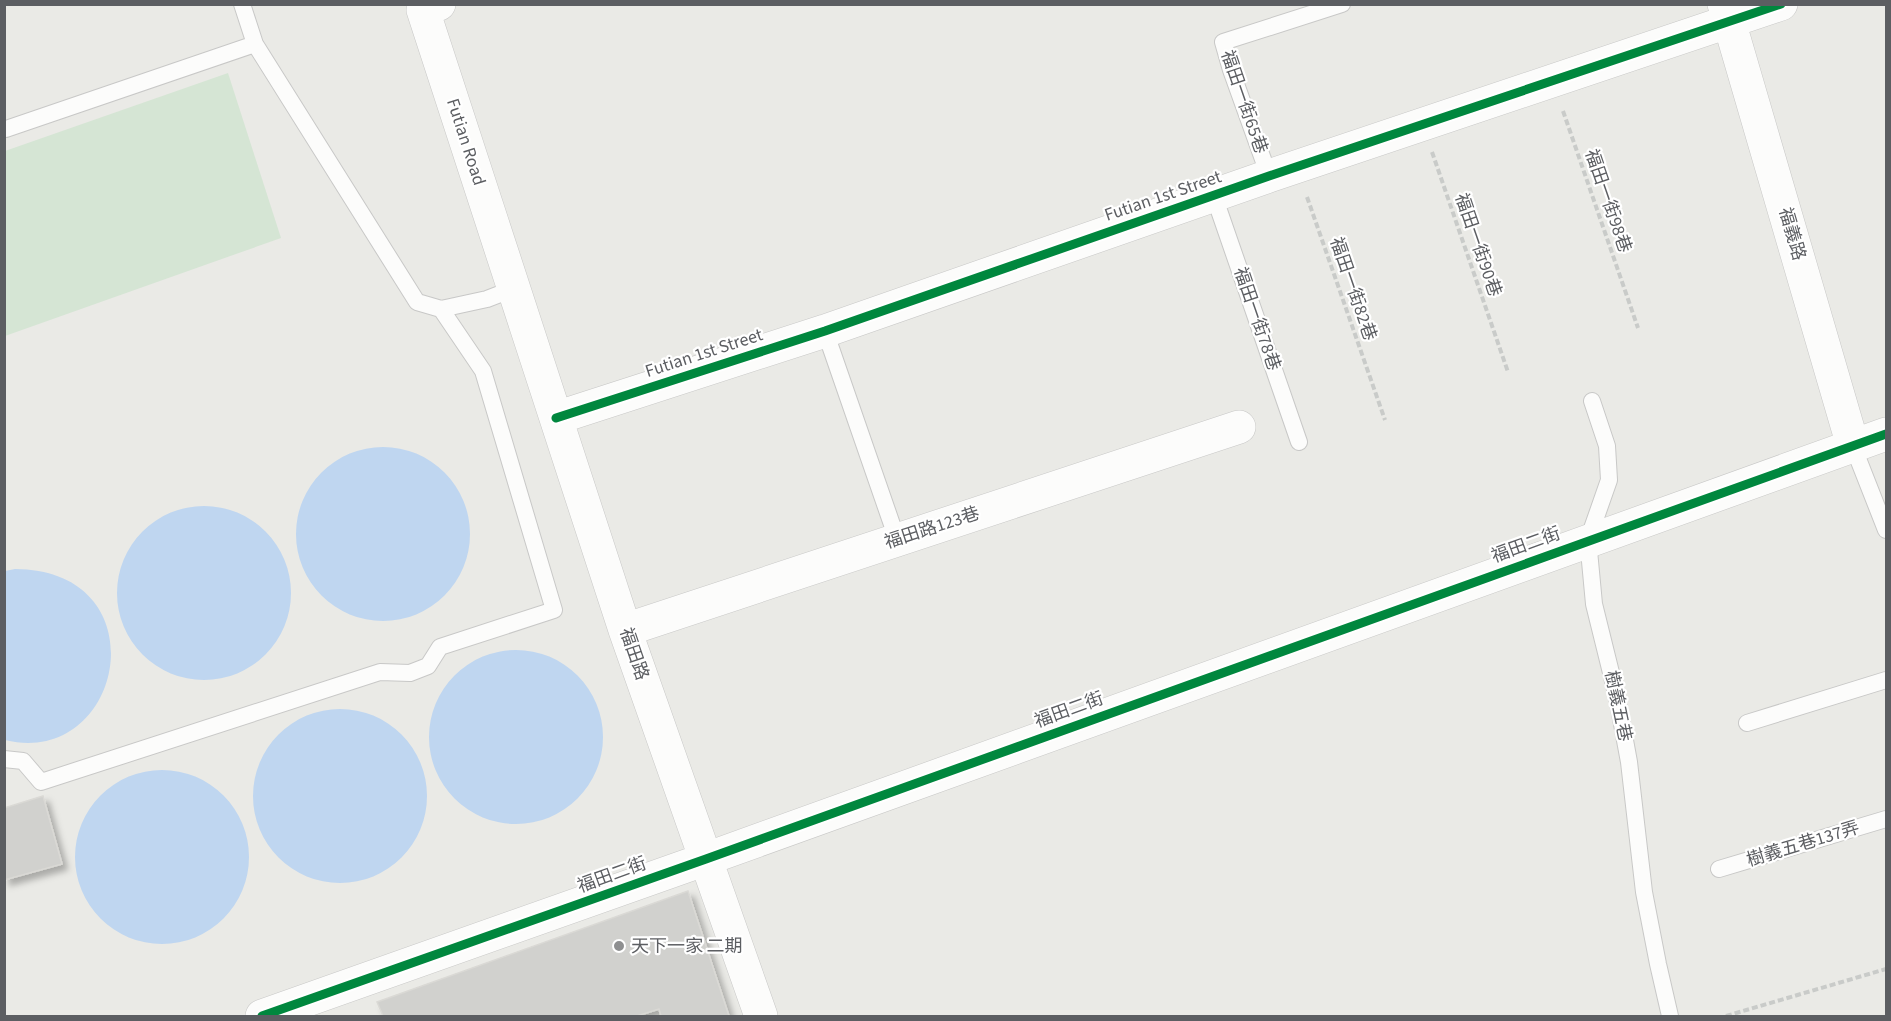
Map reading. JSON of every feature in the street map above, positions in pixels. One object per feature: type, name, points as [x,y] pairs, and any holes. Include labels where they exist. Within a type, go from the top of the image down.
[{"type":"street","name":"Futian Road","points":[[439,4],[423,10],[513,289]]},
{"type":"street","name":"Futian 1st Street","points":[[556,418],[825,332],[1283,172],[1553,82],[1727,14],[1781,4]]},
{"type":"street","name":"福義路","points":[[1727,14],[1853,446]]},
{"type":"street","name":"福田路","points":[[513,289],[625,630],[761,1017]]},
{"type":"street","name":"福田路123巷","points":[[625,630],[1239,427]]},
{"type":"street","name":"福田二街","points":[[262,1017],[1887,434]]},
{"type":"lane","points":[[242,4],[255,44],[417,302],[441,309],[487,299],[513,289]]},
{"type":"lane","name":"福田一街65巷","points":[[1283,172],[1231,70],[1223,42],[1342,4]]},
{"type":"lane","points":[[6,129],[255,44]]},
{"type":"lane","name":"福田一街78巷","points":[[1214,196],[1299,442]]},
{"type":"lane","points":[[4,759],[23,761],[41,782],[380,672],[410,673],[428,666],[441,647],[554,610],[483,371],[441,309]]},
{"type":"lane","points":[[825,332],[897,539]]},
{"type":"lane","name":"樹義五巷","points":[[1592,401],[1607,446],[1609,480],[1588,540],[1594,604],[1617,697],[1629,762],[1644,892],[1670,1017]]},
{"type":"lane","points":[[1853,446],[1887,530]]},
{"type":"lane","points":[[1747,723],[1887,680]]},
{"type":"lane","name":"樹義五巷137弄","points":[[1719,868],[1887,819]]},
{"type":"path","points":[[1726,1017],[1887,969]]},
{"type":"green space","points":[[228,73],[281,238],[5,336],[5,151]]},
{"type":"water","points":[[383,447],[416,453],[445,472],[464,501],[470,534],[464,567],[445,596],[416,615],[383,621],[350,615],[321,596],[302,567],[296,534],[302,501],[321,472],[350,453]]},
{"type":"water","points":[[204,506],[237,513],[266,531],[284,560],[291,593],[284,626],[266,655],[237,673],[204,680],[171,673],[142,655],[124,626],[117,593],[124,560],[142,531],[171,513]]},
{"type":"water","points":[[15,569],[62,578],[93,600],[108,631],[110,666],[99,699],[78,726],[46,741],[5,740],[5,571]]},
{"type":"water","points":[[516,650],[549,656],[578,675],[597,704],[603,737],[597,770],[578,799],[549,818],[516,824],[483,818],[454,799],[435,770],[429,737],[435,704],[454,675],[483,656]]},
{"type":"water","points":[[340,709],[373,716],[402,734],[420,763],[427,796],[420,829],[402,858],[373,876],[340,883],[307,876],[278,858],[260,829],[253,796],[260,763],[278,734],[307,716]]},
{"type":"water","points":[[162,770],[195,777],[224,795],[242,824],[249,857],[242,890],[224,919],[195,937],[162,944],[129,937],[100,919],[82,890],[75,857],[82,824],[100,795],[129,777]]},
{"type":"building","points":[[43,796],[62,864],[4,880],[4,808]]},
{"type":"building","name":"天下一家 二期","points":[[688,891],[729,1016],[661,1016],[659,1009],[637,1016],[383,1016],[377,1002]]},
{"type":"cycle path","points":[[556,418],[825,331],[1269,176],[1781,4]]},
{"type":"cycle path","points":[[262,1016],[706,859],[1886,434]]},
{"type":"place","name":"天下一家 二期","points":[[619,946]]}]
